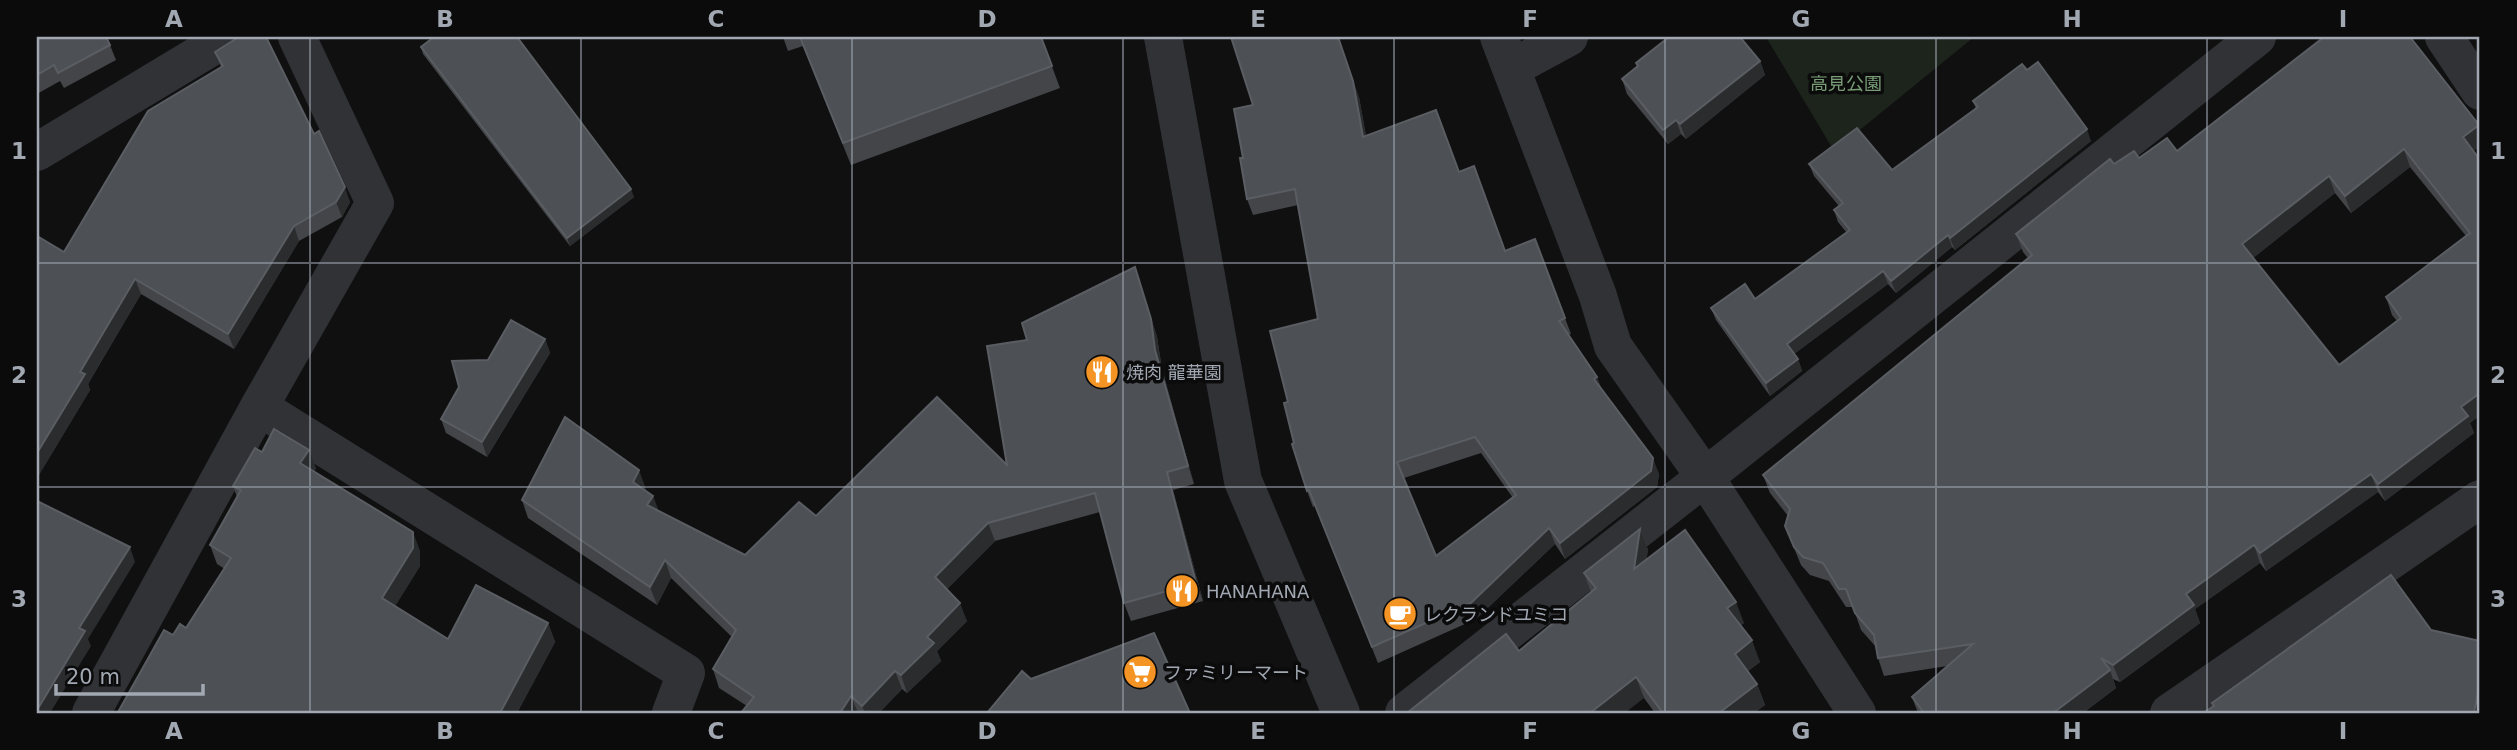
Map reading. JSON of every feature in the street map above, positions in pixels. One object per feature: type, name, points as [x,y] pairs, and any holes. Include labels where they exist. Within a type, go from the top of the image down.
[{"type":"street","points":[[37,152],[228,37]]},
{"type":"street","points":[[91,713],[375,203],[297,37]]},
{"type":"street","points":[[1163,37],[1243,481],[1341,713]]},
{"type":"street","points":[[1569,37],[1505,53],[1598,296],[1613,346],[1705,477],[1857,713]]},
{"type":"street","points":[[1404,713],[2257,37]]},
{"type":"street","points":[[2444,37],[2480,91]]},
{"type":"street","points":[[259,407],[686,673],[671,713]]},
{"type":"street","points":[[2185,709],[2480,499]]},
{"type":"green space","name":"高見公園","points":[[1766,37],[1974,37],[1834,151]]},
{"type":"building","points":[[37,37],[106,37],[110,45],[58,73],[54,65],[37,75]]},
{"type":"building","points":[[237,37],[266,37],[314,134],[319,131],[345,187],[336,202],[294,226],[228,334],[135,279],[80,372],[85,374],[37,453],[37,236],[64,252],[148,111],[223,66],[215,52]]},
{"type":"building","points":[[434,37],[517,37],[631,189],[567,238],[421,47]]},
{"type":"building","points":[[800,37],[1041,37],[1052,66],[843,143]]},
{"type":"building","points":[[1231,37],[1338,37],[1353,81],[1363,137],[1436,110],[1459,172],[1474,166],[1505,251],[1535,239],[1565,318],[1559,321],[1597,377],[1594,379],[1653,458],[1651,471],[1560,543],[1549,528],[1471,603],[1372,647],[1309,490],[1307,491],[1292,444],[1294,443],[1284,403],[1288,402],[1270,331],[1318,319],[1295,189],[1247,199],[1234,109],[1253,105]],"holes":[[[1475,437],[1516,495],[1436,556],[1397,462]]]},
{"type":"building","points":[[1669,37],[1740,37],[1760,61],[1680,124],[1676,120],[1663,130],[1622,79],[1638,66],[1636,63]]},
{"type":"building","points":[[2324,37],[2410,37],[2479,125],[2463,137],[2480,160],[2480,393],[2461,407],[2468,416],[2378,484],[2371,474],[2260,553],[2254,545],[2186,594],[2194,605],[2113,665],[2101,658],[2110,670],[2053,713],[1924,713],[1912,697],[1973,644],[1878,658],[1874,635],[1855,613],[1846,589],[1839,589],[1823,563],[1803,557],[1794,547],[1785,526],[1790,509],[1763,475],[2032,255],[2016,234],[2110,159],[2114,164],[2134,151],[2139,158],[2167,138],[2177,151]],"holes":[[[2404,149],[2470,233],[2386,297],[2401,318],[2339,365],[2242,244],[2329,176],[2345,196]]]},
{"type":"building","points":[[2038,62],[2087,129],[1950,238],[1948,235],[1891,281],[1883,271],[1787,344],[1798,359],[1766,383],[1711,308],[1745,284],[1755,299],[1850,230],[1834,210],[1843,203],[1809,164],[1857,128],[1892,170],[1978,107],[1973,101],[2022,64],[2027,70]]},
{"type":"building","points":[[1135,267],[1188,466],[1167,472],[1196,583],[1124,603],[1095,493],[988,523],[935,577],[960,603],[927,637],[934,643],[901,675],[895,671],[862,706],[851,696],[840,713],[741,713],[754,697],[713,669],[736,630],[665,560],[650,587],[522,500],[565,417],[639,470],[633,482],[653,496],[647,505],[745,555],[799,502],[816,516],[937,397],[1007,465],[987,346],[1027,340],[1022,323]]},
{"type":"building","points":[[511,320],[545,339],[482,442],[441,419],[459,387],[452,361],[488,360]]},
{"type":"building","points":[[274,429],[309,450],[300,463],[413,532],[413,548],[382,598],[448,639],[476,585],[548,623],[500,713],[118,712],[164,630],[173,635],[180,624],[186,628],[231,558],[210,545],[241,490],[233,486],[255,448],[262,452]]},
{"type":"building","points":[[37,501],[130,547],[79,628],[85,631],[37,710]]},
{"type":"building","points":[[1640,529],[1634,569],[1685,530],[1736,602],[1727,608],[1752,640],[1735,654],[1757,684],[1719,713],[1663,713],[1636,677],[1590,713],[1407,713],[1506,634],[1519,651],[1596,588],[1584,573]]},
{"type":"building","points":[[2391,575],[2431,630],[2480,641],[2480,682],[2474,713],[2203,713],[2214,706],[2212,703]]},
{"type":"building","points":[[1154,633],[1190,713],[987,713],[1022,671],[1031,679]]},
{"type":"place","name":"焼肉 龍華園","points":[[1102,372]]},
{"type":"place","name":"HANAHANA","points":[[1182,591]]},
{"type":"place","name":"レクランドユミコ","points":[[1400,614]]},
{"type":"place","name":"ファミリーマート","points":[[1140,672]]}]
